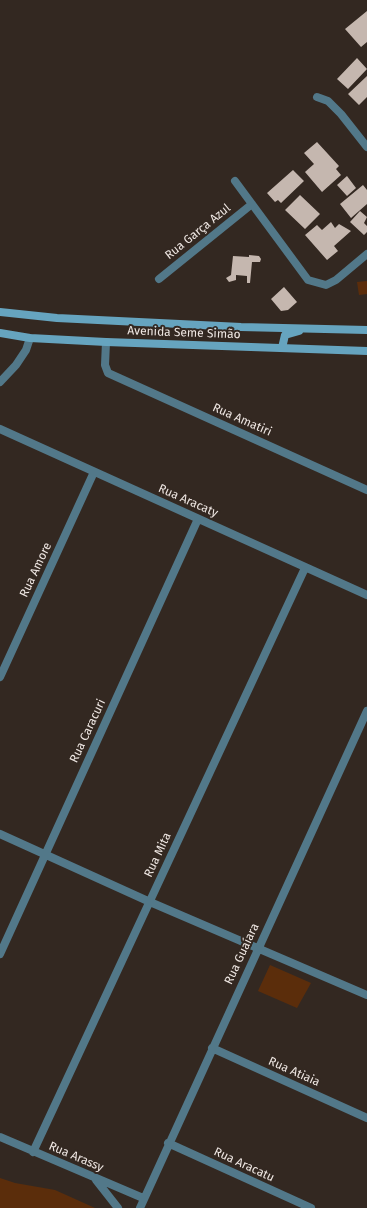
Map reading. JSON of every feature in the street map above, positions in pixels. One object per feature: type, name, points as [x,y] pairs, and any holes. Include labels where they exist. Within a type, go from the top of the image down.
[{"type":"main road","name":"Avenida Seme Simão","points":[[0,312],[72,319],[241,327],[367,330]]},
{"type":"main road","points":[[282,348],[285,335],[291,332],[313,328]]},
{"type":"main road","name":"Avenida Seme Simão","points":[[0,333],[30,338],[106,342],[367,351]]},
{"type":"street","points":[[317,97],[328,101],[341,114],[367,147]]},
{"type":"street","points":[[235,181],[308,280],[326,284],[336,280],[367,254]]},
{"type":"street","name":"Rua Garça Azul","points":[[160,280],[252,204]]},
{"type":"street","points":[[0,382],[16,365],[26,350],[30,338]]},
{"type":"street","name":"Rua Amatiri","points":[[106,342],[105,365],[108,373],[367,490]]},
{"type":"street","name":"Rua Aracaty","points":[[0,429],[367,595]]},
{"type":"street","name":"Rua Amore","points":[[0,677],[94,472]]},
{"type":"street","name":"Rua Caracuri","points":[[0,954],[198,518]]},
{"type":"street","name":"Rua Mita","points":[[33,1152],[305,568]]},
{"type":"street","name":"Rua Guaíara","points":[[140,1208],[143,1198],[168,1143],[367,711]]},
{"type":"street","points":[[0,834],[150,902],[367,995]]},
{"type":"street","name":"Rua Atiaia","points":[[212,1048],[367,1118]]},
{"type":"street","name":"Rua Arassy","points":[[0,1137],[143,1198]]},
{"type":"street","name":"Rua Aracatu","points":[[168,1143],[311,1208]]},
{"type":"street","points":[[96,1179],[118,1208]]},
{"type":"shaded area","points":[[367,281],[367,294],[359,295],[357,282]]},
{"type":"shaded area","points":[[270,965],[311,983],[297,1008],[258,991]]},
{"type":"shaded area","points":[[0,1178],[15,1183],[55,1190],[95,1208],[0,1208]]},
{"type":"building","points":[[367,11],[367,42],[361,47],[345,29]]},
{"type":"building","points":[[357,58],[367,69],[348,89],[337,79]]},
{"type":"building","points":[[367,76],[367,97],[359,105],[348,94]]},
{"type":"building","points":[[317,142],[339,166],[336,169],[341,175],[322,192],[305,172],[314,164],[304,153]]},
{"type":"building","points":[[293,170],[304,181],[281,203],[278,200],[275,202],[267,193]]},
{"type":"building","points":[[347,176],[356,188],[347,196],[337,185]]},
{"type":"building","points":[[363,185],[367,190],[367,204],[351,218],[340,204]]},
{"type":"building","points":[[300,195],[320,214],[305,229],[285,210]]},
{"type":"building","points":[[360,211],[367,217],[364,223],[367,226],[367,232],[364,235],[350,222]]},
{"type":"building","points":[[331,222],[335,228],[339,224],[351,231],[334,246],[338,251],[327,260],[305,235],[317,225],[322,230]]},
{"type":"building","points":[[249,255],[259,256],[261,259],[260,262],[252,262],[250,283],[247,283],[247,276],[236,275],[236,280],[229,282],[226,278],[231,275],[233,256],[249,257]]},
{"type":"building","points":[[284,287],[297,302],[288,310],[281,311],[271,299]]}]
